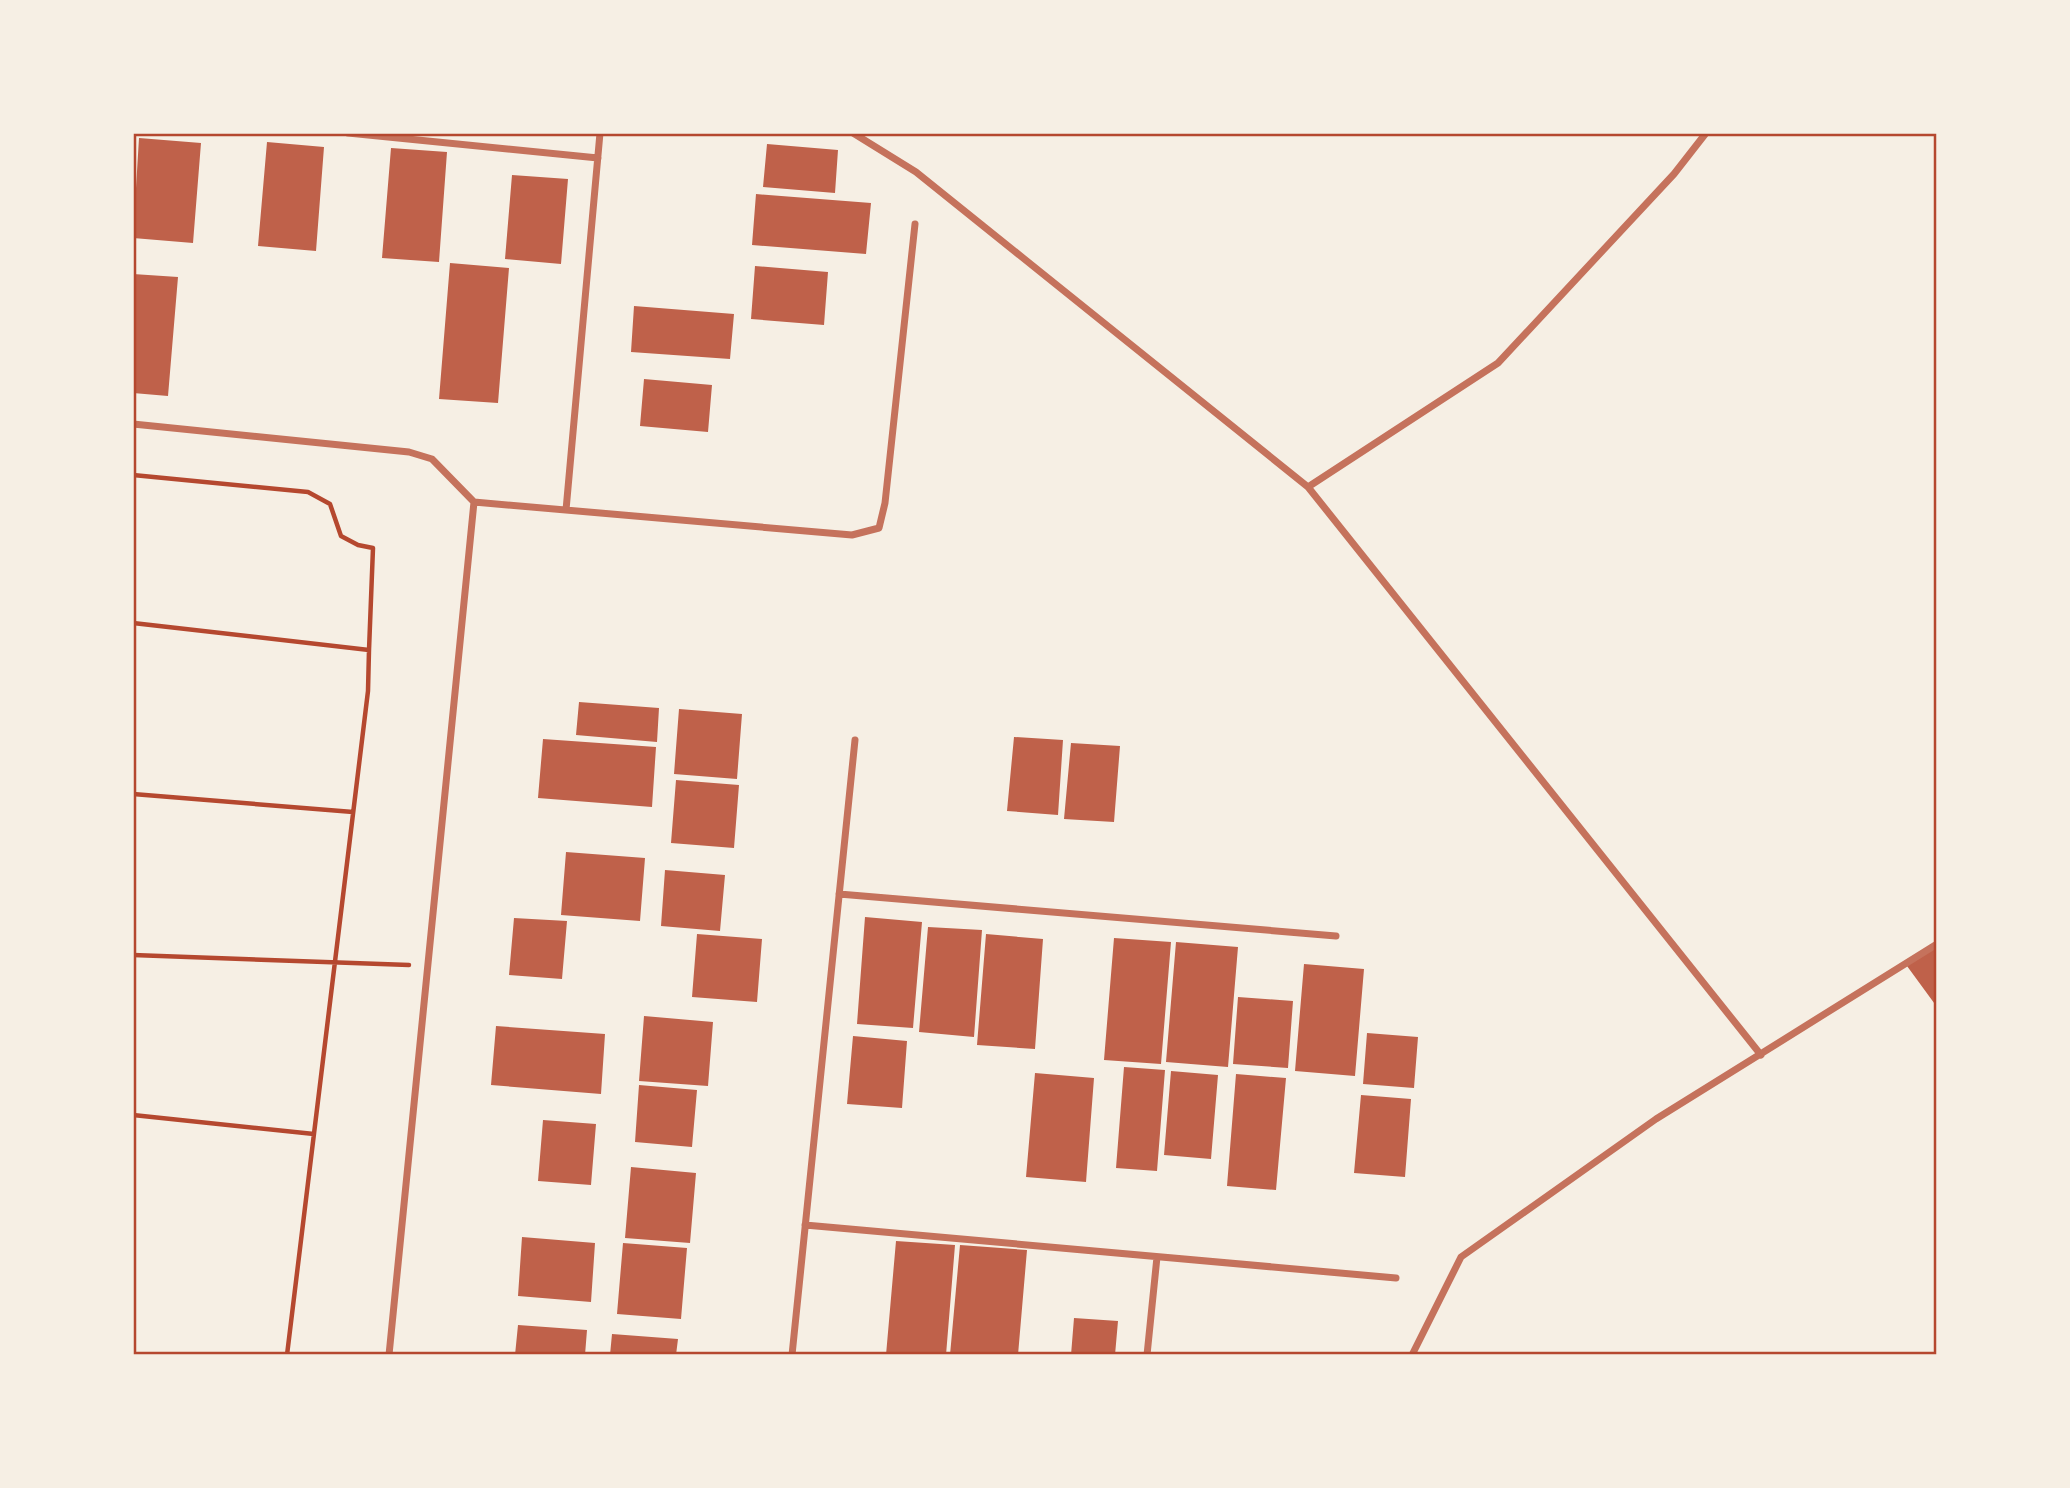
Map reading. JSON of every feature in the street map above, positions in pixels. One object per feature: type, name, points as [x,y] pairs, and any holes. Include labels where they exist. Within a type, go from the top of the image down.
[{"type":"street","points":[[348,133],[598,158]]},
{"type":"street","points":[[566,510],[600,133]]},
{"type":"street","points":[[853,133],[916,172],[1308,487],[1761,1055]]},
{"type":"street","points":[[1308,487],[1498,363],[1674,174],[1706,133]]},
{"type":"street","points":[[133,424],[409,452],[432,459],[474,502],[852,535],[879,528],[915,224]]},
{"type":"street","points":[[389,1355],[474,502]]},
{"type":"street","points":[[792,1355],[855,740]]},
{"type":"street","points":[[839,894],[1336,936]]},
{"type":"street","points":[[1412,1355],[1461,1257],[1656,1119],[1937,944]]},
{"type":"street","points":[[805,1225],[1396,1278]]},
{"type":"street","points":[[1147,1355],[1157,1257]]},
{"type":"path","points":[[133,475],[308,492],[330,504],[341,536],[358,545],[373,548],[368,691],[287,1355]]},
{"type":"path","points":[[133,623],[369,650]]},
{"type":"path","points":[[133,794],[353,812]]},
{"type":"path","points":[[133,955],[427,966]]},
{"type":"path","points":[[133,1115],[314,1134]]},
{"type":"building","points":[[139,138],[201,143],[193,243],[133,238]]},
{"type":"building","points":[[267,142],[324,147],[316,251],[258,246]]},
{"type":"building","points":[[767,144],[838,150],[835,193],[763,187]]},
{"type":"building","points":[[391,148],[447,152],[439,262],[382,258]]},
{"type":"building","points":[[512,175],[568,179],[561,264],[505,259]]},
{"type":"building","points":[[756,194],[871,203],[866,254],[752,245]]},
{"type":"building","points":[[450,263],[509,268],[498,403],[439,399]]},
{"type":"building","points":[[755,266],[828,272],[824,325],[751,319]]},
{"type":"building","points":[[133,274],[178,277],[168,396],[133,393]]},
{"type":"building","points":[[634,306],[734,314],[730,359],[631,352]]},
{"type":"building","points":[[644,379],[712,385],[708,432],[640,426]]},
{"type":"building","points":[[579,702],[659,708],[657,742],[576,735]]},
{"type":"building","points":[[679,709],[742,714],[737,779],[674,774]]},
{"type":"building","points":[[1014,737],[1063,740],[1058,815],[1007,811]]},
{"type":"building","points":[[543,739],[656,747],[652,807],[538,798]]},
{"type":"building","points":[[1071,743],[1120,746],[1114,822],[1064,819]]},
{"type":"building","points":[[676,780],[739,785],[734,848],[671,843]]},
{"type":"building","points":[[566,852],[645,858],[640,921],[561,915]]},
{"type":"building","points":[[665,870],[725,875],[720,931],[661,926]]},
{"type":"building","points":[[865,917],[922,922],[913,1028],[857,1024]]},
{"type":"building","points":[[514,918],[567,921],[562,979],[509,975]]},
{"type":"building","points":[[928,927],[982,930],[974,1037],[919,1032]]},
{"type":"building","points":[[697,934],[762,939],[757,1002],[692,997]]},
{"type":"building","points":[[986,934],[1043,939],[1035,1049],[977,1045]]},
{"type":"building","points":[[1114,938],[1171,942],[1161,1064],[1104,1060]]},
{"type":"building","points":[[1176,942],[1238,947],[1228,1067],[1166,1062]]},
{"type":"building","points":[[1937,944],[1937,1007],[1907,966]]},
{"type":"building","points":[[1304,964],[1364,969],[1355,1076],[1295,1071]]},
{"type":"building","points":[[1238,997],[1293,1001],[1288,1068],[1233,1064]]},
{"type":"building","points":[[644,1016],[713,1022],[708,1086],[639,1081]]},
{"type":"building","points":[[496,1026],[605,1034],[601,1094],[491,1085]]},
{"type":"building","points":[[1367,1033],[1418,1037],[1414,1088],[1363,1084]]},
{"type":"building","points":[[853,1036],[907,1041],[902,1108],[847,1104]]},
{"type":"building","points":[[1124,1067],[1165,1070],[1157,1171],[1116,1168]]},
{"type":"building","points":[[1171,1071],[1218,1075],[1211,1159],[1164,1155]]},
{"type":"building","points":[[1035,1073],[1094,1078],[1086,1182],[1026,1177]]},
{"type":"building","points":[[1236,1074],[1286,1078],[1276,1190],[1227,1186]]},
{"type":"building","points":[[639,1085],[697,1090],[692,1147],[635,1142]]},
{"type":"building","points":[[1361,1095],[1411,1099],[1405,1177],[1354,1173]]},
{"type":"building","points":[[543,1120],[596,1124],[591,1185],[538,1181]]},
{"type":"building","points":[[631,1167],[696,1173],[690,1243],[625,1238]]},
{"type":"building","points":[[522,1237],[595,1243],[591,1302],[518,1296]]},
{"type":"building","points":[[896,1241],[955,1245],[946,1355],[886,1355]]},
{"type":"building","points":[[623,1243],[687,1248],[681,1319],[617,1314]]},
{"type":"building","points":[[960,1245],[1027,1250],[1018,1355],[950,1355]]},
{"type":"building","points":[[1074,1318],[1118,1321],[1115,1355],[1071,1355]]},
{"type":"building","points":[[518,1325],[587,1330],[585,1355],[515,1355]]},
{"type":"building","points":[[612,1334],[678,1339],[676,1355],[610,1355]]}]
